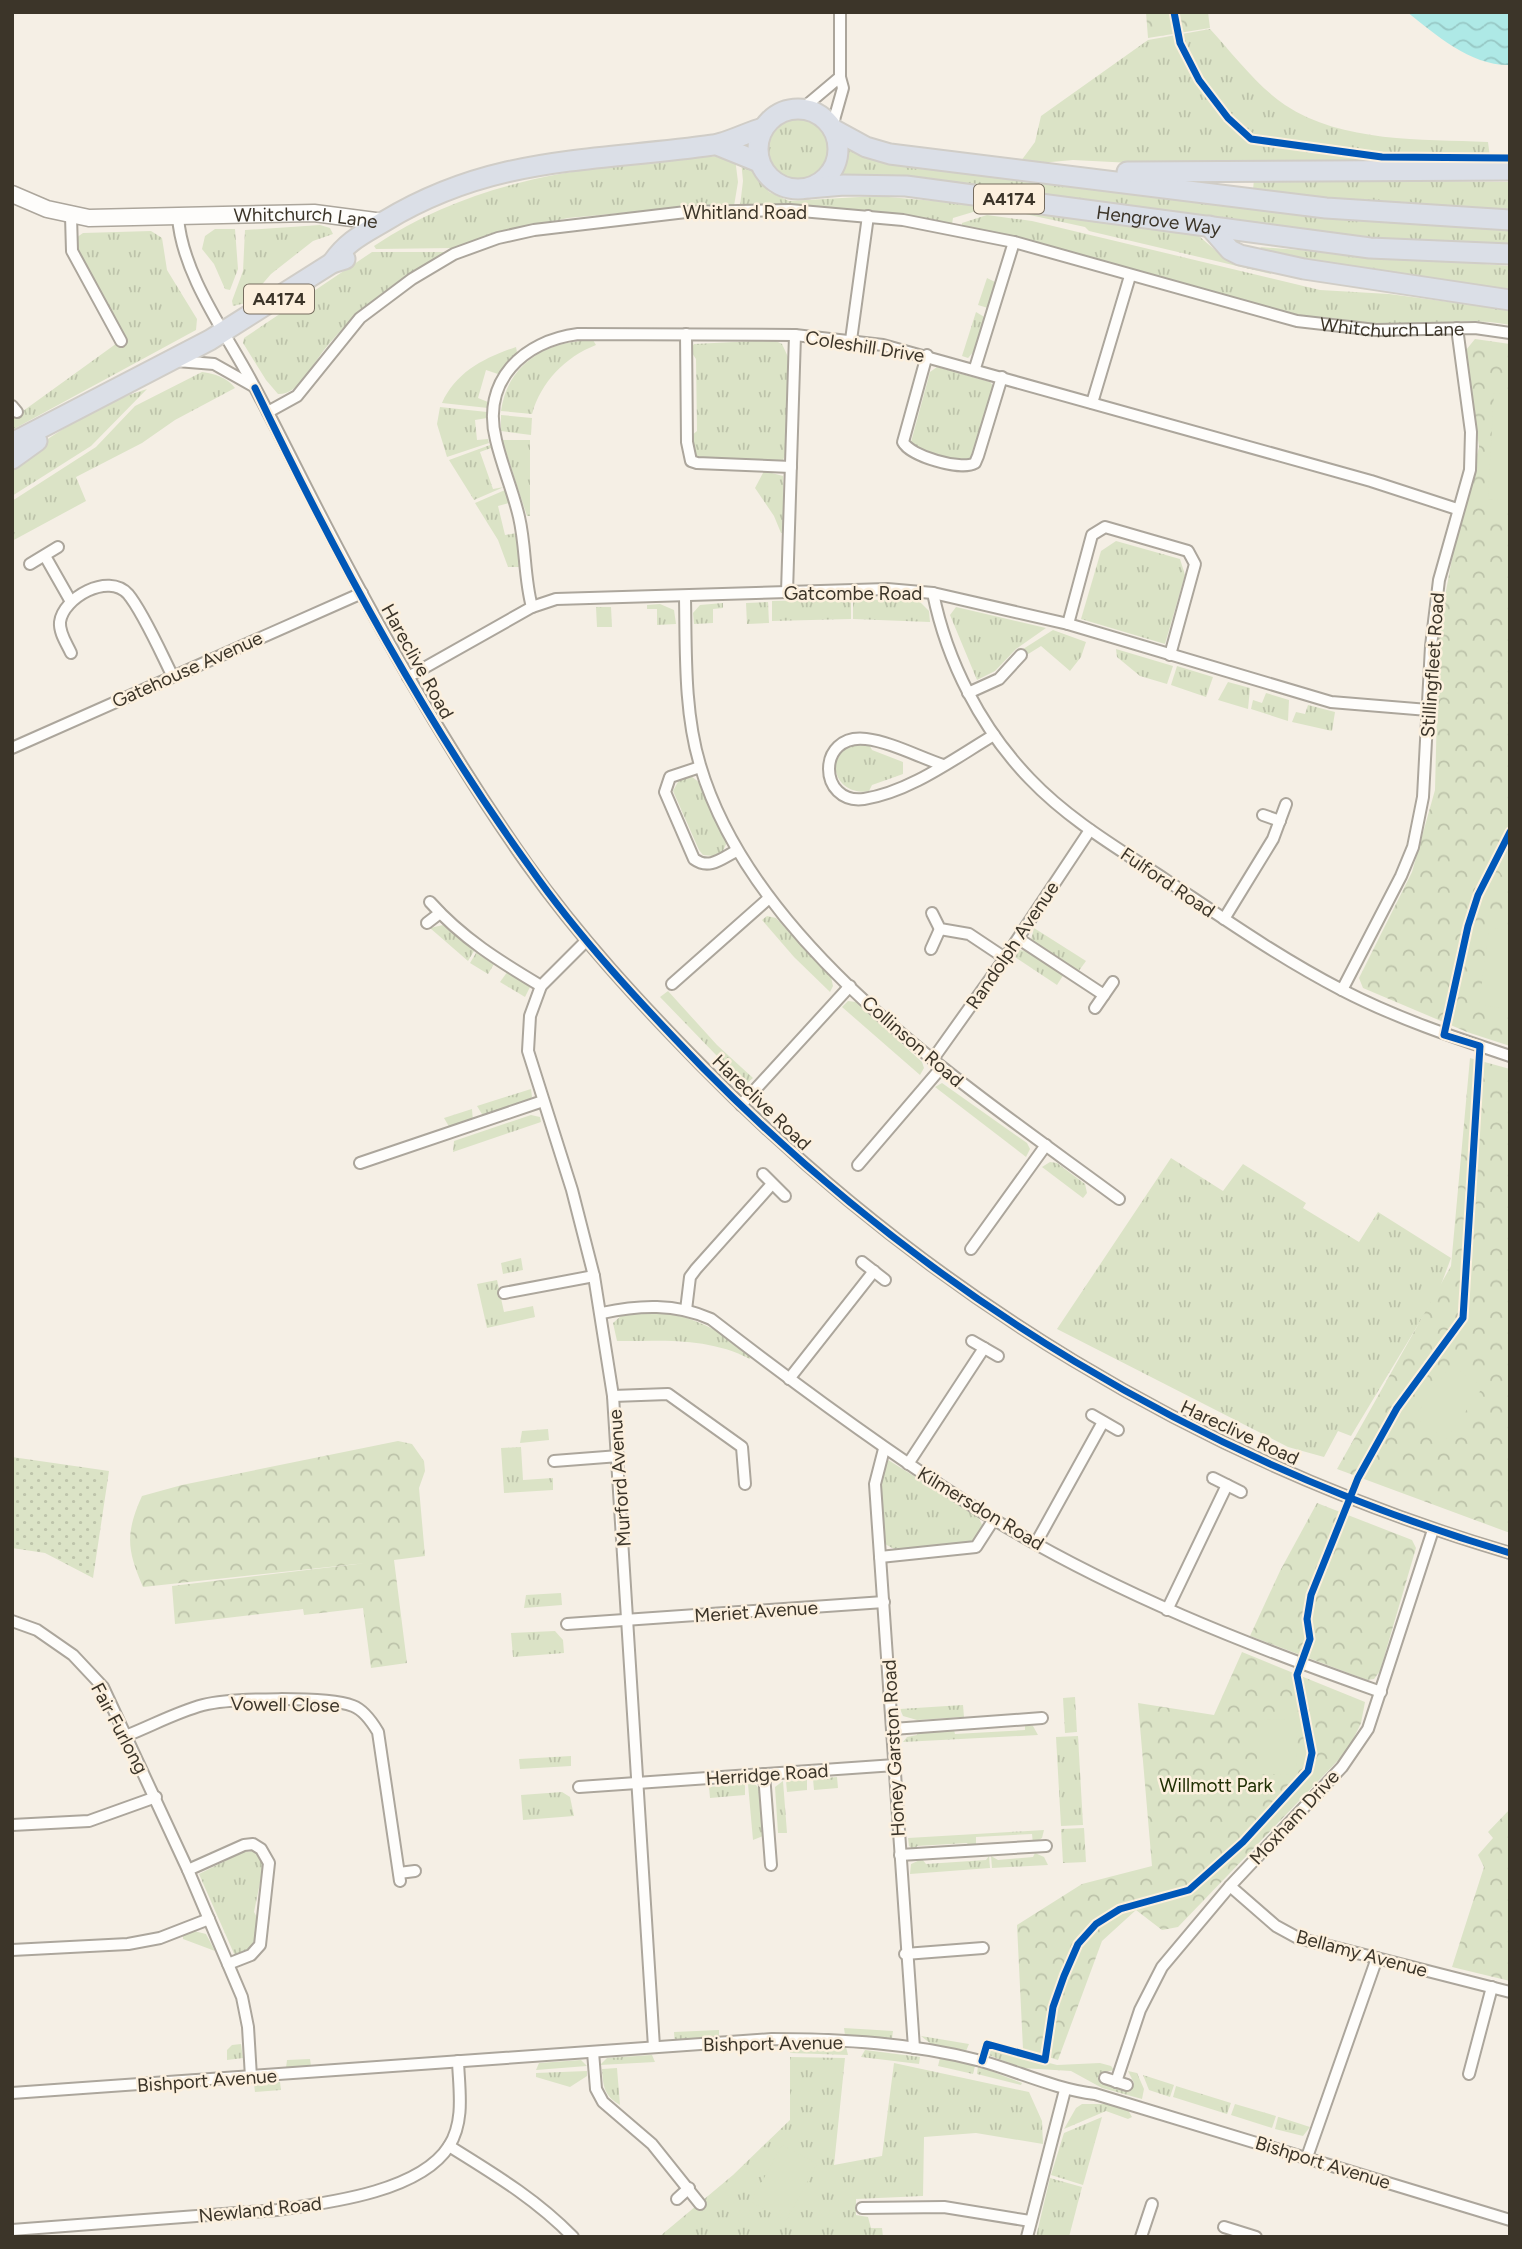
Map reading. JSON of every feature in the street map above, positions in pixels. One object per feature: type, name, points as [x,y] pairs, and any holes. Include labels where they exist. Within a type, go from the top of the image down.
[{"type":"highway","points":[[802,109],[824,118],[832,128],[838,149],[836,162],[830,174],[809,188],[789,188],[775,182],[759,162],[757,150],[763,128],[777,114],[802,109]]},
{"type":"highway","name":"Whitchurch Lane","points":[[383,222],[430,195],[494,173],[604,155],[717,145],[763,128]]},
{"type":"highway","name":"Hengrove Way","points":[[832,128],[866,147],[890,154],[1049,171],[1326,208],[1510,220]]},
{"type":"highway","name":"Whitchurch Lane","points":[[717,145],[759,162]]},
{"type":"highway","points":[[1049,171],[1510,170]]},
{"type":"highway","name":"Hengrove Way","points":[[809,188],[844,185],[906,186],[1370,248],[1510,254]]},
{"type":"highway","name":"A4174","points":[[12,443],[52,421],[90,405],[224,332],[332,263],[343,246],[383,222]]},
{"type":"highway","points":[[1209,226],[1230,250],[1240,255],[1304,269],[1510,300]]},
{"type":"highway","name":"A4174","points":[[12,459],[90,405]]},
{"type":"street","points":[[832,128],[843,88],[839,77],[840,12]]},
{"type":"street","points":[[802,109],[839,77]]},
{"type":"street","name":"Whitchurch Lane","points":[[12,194],[71,216],[314,214],[383,222]]},
{"type":"street","name":"Whitland Road","points":[[268,412],[297,396],[360,318],[439,262],[498,238],[592,221],[686,212],[790,210],[868,216],[949,228],[1014,242],[1275,317]]},
{"type":"street","points":[[71,216],[72,251],[121,341]]},
{"type":"street","points":[[851,340],[868,216]]},
{"type":"street","name":"Hareclive Road","points":[[178,217],[186,254],[224,332],[362,593],[456,758],[529,867],[586,940],[652,1015],[741,1105],[819,1178],[886,1232],[972,1296],[1121,1391],[1223,1444],[1433,1530],[1510,1553]]},
{"type":"street","points":[[975,368],[1014,242]]},
{"type":"street","points":[[1092,402],[1130,276]]},
{"type":"street","name":"Whitchurch Lane","points":[[1275,317],[1376,330],[1457,328],[1510,333]]},
{"type":"street","name":"Stillingfleet Road","points":[[1342,990],[1413,846],[1423,797],[1431,646],[1439,580],[1470,470],[1471,432],[1457,328]]},
{"type":"street","points":[[686,334],[687,442],[691,461],[791,467]]},
{"type":"street","points":[[787,592],[795,335]]},
{"type":"street","name":"Coleshill Drive","points":[[532,607],[523,534],[493,422],[499,387],[508,371],[525,352],[557,337],[795,335],[851,340],[927,355],[975,368],[1371,481],[1457,509]]},
{"type":"street","points":[[927,355],[903,442],[909,451],[960,467],[968,467],[978,456],[1002,377]]},
{"type":"street","points":[[174,360],[214,364],[255,388]]},
{"type":"street","points":[[1068,624],[1092,535],[1098,529],[1105,527],[1188,551],[1195,564],[1170,655]]},
{"type":"street","points":[[30,564],[58,547]]},
{"type":"street","points":[[45,556],[70,600]]},
{"type":"street","points":[[71,653],[60,629],[62,616],[70,600],[107,586],[128,594],[172,675]]},
{"type":"street","name":"Gatcombe Road","points":[[408,677],[532,607],[556,599],[887,589],[933,593],[1068,624],[1331,702],[1428,710]]},
{"type":"street","name":"Gatehouse Avenue","points":[[12,748],[362,593]]},
{"type":"street","name":"Fulford Road","points":[[933,593],[940,626],[968,693],[994,736],[1029,778],[1090,830],[1224,919],[1342,990],[1444,1035],[1510,1056]]},
{"type":"street","name":"Collinson Road","points":[[685,597],[688,684],[701,767],[736,851],[768,898],[850,986],[941,1068],[1119,1199]]},
{"type":"street","points":[[968,693],[999,679],[1020,655]]},
{"type":"street","points":[[943,765],[860,739],[838,745],[828,768],[830,780],[838,790],[849,797],[863,799],[919,779],[994,736]]},
{"type":"street","points":[[701,767],[670,777],[665,792],[694,859],[702,864],[710,864],[736,851]]},
{"type":"street","points":[[1224,919],[1248,884],[1273,839],[1286,804]]},
{"type":"street","points":[[1263,815],[1280,821]]},
{"type":"street","name":"Randolph Avenue","points":[[933,1059],[1005,958],[1090,830]]},
{"type":"street","points":[[672,984],[768,898]]},
{"type":"street","points":[[430,902],[452,928],[481,950],[541,986]]},
{"type":"street","points":[[932,913],[940,929]]},
{"type":"street","points":[[427,923],[440,914]]},
{"type":"street","points":[[931,948],[940,929]]},
{"type":"street","points":[[940,929],[970,934],[1005,958]]},
{"type":"street","points":[[1018,939],[1104,995]]},
{"type":"street","name":"Murford Avenue","points":[[586,940],[541,986],[533,1004],[528,1051],[572,1190],[594,1276],[613,1396],[619,1457],[654,2047]]},
{"type":"street","points":[[1095,1009],[1113,982]]},
{"type":"street","points":[[741,1105],[850,986]]},
{"type":"street","points":[[858,1166],[941,1068]]},
{"type":"street","points":[[360,1163],[543,1101]]},
{"type":"street","points":[[971,1250],[1046,1145]]},
{"type":"street","points":[[762,1174],[785,1196]]},
{"type":"street","points":[[686,1310],[690,1278],[696,1269],[772,1184]]},
{"type":"street","points":[[862,1262],[885,1280]]},
{"type":"street","points":[[789,1379],[874,1271]]},
{"type":"street","points":[[504,1293],[594,1276]]},
{"type":"street","name":"Kilmersdon Road","points":[[602,1314],[639,1306],[686,1310],[711,1320],[884,1449],[1036,1543],[1167,1610],[1299,1664],[1381,1692]]},
{"type":"street","points":[[972,1341],[998,1356]]},
{"type":"street","points":[[908,1464],[984,1348]]},
{"type":"street","points":[[613,1396],[668,1394],[742,1447],[744,1484]]},
{"type":"street","points":[[1092,1415],[1118,1430]]},
{"type":"street","points":[[1036,1543],[1103,1422]]},
{"type":"street","name":"Honey Garston Road","points":[[884,1449],[875,1484],[893,1729],[905,1954],[914,2048]]},
{"type":"street","points":[[554,1461],[619,1457]]},
{"type":"street","points":[[1213,1478],[1241,1492]]},
{"type":"street","points":[[1167,1610],[1227,1485]]},
{"type":"street","points":[[880,1557],[966,1551],[983,1542],[994,1519]]},
{"type":"street","name":"Moxham Drive","points":[[1116,2082],[1140,2010],[1155,1978],[1230,1886],[1356,1749],[1368,1729],[1433,1530]]},
{"type":"street","name":"Meriet Avenue","points":[[567,1624],[884,1602]]},
{"type":"street","name":"Fair Furlong","points":[[12,1621],[37,1630],[73,1655],[103,1687],[156,1797],[242,1997],[248,2027],[251,2077]]},
{"type":"street","name":"Vowell Close","points":[[128,1735],[205,1705],[248,1701],[315,1701],[355,1706],[371,1720],[378,1732],[399,1877],[415,1871]]},
{"type":"street","points":[[893,1729],[1042,1718]]},
{"type":"street","name":"Herridge Road","points":[[579,1787],[895,1765]]},
{"type":"street","points":[[764,1774],[771,1865]]},
{"type":"street","points":[[12,1825],[89,1821],[156,1797]]},
{"type":"street","points":[[188,1870],[244,1845],[253,1844],[266,1855],[269,1863],[260,1945],[251,1955],[228,1964]]},
{"type":"street","points":[[900,1855],[1046,1846]]},
{"type":"street","name":"Bellamy Avenue","points":[[1230,1886],[1289,1934],[1510,1992]]},
{"type":"street","points":[[12,1950],[128,1944],[160,1938],[209,1919]]},
{"type":"street","points":[[905,1954],[983,1948]]},
{"type":"street","points":[[1307,2157],[1377,1958]]},
{"type":"street","points":[[1469,2074],[1492,1987]]},
{"type":"street","name":"Bishport Avenue","points":[[12,2093],[654,2047],[823,2039],[914,2048],[982,2062],[1065,2090],[1095,2094],[1510,2220]]},
{"type":"street","points":[[593,2052],[596,2088],[603,2102],[652,2144],[700,2204]]},
{"type":"street","points":[[458,2062],[459,2117],[449,2146],[511,2184],[548,2211],[573,2237]]},
{"type":"street","points":[[1027,2237],[1065,2090]]},
{"type":"street","name":"Newland Road","points":[[12,2230],[315,2205],[406,2181],[432,2164],[449,2146]]},
{"type":"street","points":[[677,2199],[689,2188]]},
{"type":"street","points":[[1141,2237],[1152,2204]]},
{"type":"street","points":[[877,2207],[878,2221]]},
{"type":"street","points":[[862,2208],[955,2208],[1030,2221]]},
{"type":"street","points":[[1224,2227],[1256,2237]]},
{"type":"green space","points":[[1146,12],[1208,12],[1210,28],[1148,38]]},
{"type":"green space","points":[[1210,29],[1265,89],[1285,105],[1308,117],[1357,133],[1383,137],[1488,142],[1491,165],[1151,164],[1073,160],[1018,165],[1035,142],[1041,116],[1148,40]]},
{"type":"green space","points":[[798,116],[821,126],[831,149],[821,172],[798,182],[775,172],[765,149],[775,126]]},
{"type":"green space","points":[[846,139],[1006,173],[1368,221],[1510,227],[1510,246],[1334,236],[836,178]]},
{"type":"green space","points":[[721,156],[735,158],[738,182],[734,206],[685,207],[568,218],[487,236],[456,248],[376,249],[374,246],[414,222],[456,203],[498,189],[585,170]]},
{"type":"green space","points":[[741,160],[751,165],[769,192],[789,201],[877,196],[993,206],[953,218],[952,224],[902,216],[740,206],[743,181]]},
{"type":"green space","points":[[1254,179],[1510,182],[1510,211],[1380,205],[1253,190]]},
{"type":"green space","points":[[1012,208],[1199,236],[1223,257],[1272,270],[1271,274],[1089,231],[1085,227],[1012,211]]},
{"type":"green space","points":[[987,215],[1032,221],[1320,290],[1389,294],[1510,310],[1510,325],[1467,321],[1370,326],[1297,318],[1003,234],[962,226],[962,223]]},
{"type":"green space","points":[[320,225],[330,228],[333,234],[313,241],[271,274],[246,303],[233,306],[232,301],[243,271],[245,230]]},
{"type":"green space","points":[[215,229],[235,229],[238,269],[230,290],[225,289],[214,264],[202,249],[205,236]]},
{"type":"green space","points":[[151,231],[162,238],[167,270],[197,319],[196,330],[12,430],[12,419],[124,338],[73,240],[83,233]]},
{"type":"green space","points":[[1260,247],[1510,266],[1510,293],[1272,256]]},
{"type":"green space","points":[[372,252],[447,252],[412,272],[365,307],[324,350],[299,384],[286,393],[278,394],[243,343],[244,338]]},
{"type":"green space","points":[[987,278],[997,283],[988,308],[978,305]]},
{"type":"green space","points":[[976,312],[986,318],[977,348],[968,358],[962,356]]},
{"type":"green space","points":[[1475,339],[1510,344],[1510,1046],[1467,1032],[1363,988],[1359,978],[1412,872],[1435,790],[1439,628],[1457,532],[1479,447],[1466,350]]},
{"type":"green space","points":[[593,340],[596,345],[574,356],[548,381],[532,414],[501,411],[505,394],[521,367],[546,350],[576,341]]},
{"type":"green space","points":[[774,340],[782,344],[788,357],[786,453],[783,460],[771,463],[768,459],[702,459],[694,454],[691,436],[697,431],[696,359],[690,350],[694,344]]},
{"type":"green space","points":[[516,347],[517,352],[498,374],[486,370],[478,398],[488,402],[488,408],[442,403],[455,383],[472,368]]},
{"type":"green space","points":[[937,367],[990,382],[994,387],[972,460],[959,461],[913,447],[911,442],[930,372]]},
{"type":"green space","points":[[202,372],[220,377],[235,388],[175,420],[142,443],[76,477],[86,501],[12,541],[12,501],[96,447],[135,406]]},
{"type":"green space","points":[[147,389],[91,446],[12,496],[12,464],[93,411]]},
{"type":"green space","points":[[1494,393],[1510,394],[1510,500],[1488,499]]},
{"type":"green space","points":[[440,407],[487,412],[487,418],[475,420],[477,440],[488,439],[489,443],[447,457],[437,424]]},
{"type":"green space","points":[[501,415],[532,418],[531,435],[501,431]]},
{"type":"green space","points":[[502,440],[530,440],[530,516],[527,516]]},
{"type":"green space","points":[[490,445],[491,448],[480,452],[493,489],[504,487],[474,500],[449,460]]},
{"type":"green space","points":[[764,471],[783,476],[784,533],[781,533],[774,516],[755,488]]},
{"type":"green space","points":[[505,490],[509,503],[498,506],[505,535],[517,533],[520,567],[508,567],[498,540],[475,503]]},
{"type":"green space","points":[[1116,541],[1180,559],[1185,575],[1165,644],[1081,619],[1101,551]]},
{"type":"green space","points":[[851,599],[851,619],[772,621],[772,601]]},
{"type":"green space","points":[[853,599],[919,601],[929,611],[930,622],[853,619]]},
{"type":"green space","points":[[768,602],[769,623],[747,624],[746,603]]},
{"type":"green space","points":[[723,603],[723,608],[713,609],[713,623],[694,624],[693,613],[700,605]]},
{"type":"green space","points":[[660,604],[674,610],[676,624],[657,625],[657,609],[647,609],[647,605]]},
{"type":"green space","points":[[596,607],[611,607],[612,627],[597,627]]},
{"type":"green space","points":[[956,607],[1046,628],[1016,649],[995,671],[977,680],[950,615]]},
{"type":"green space","points":[[1053,630],[1086,642],[1081,657],[1070,671],[1041,646],[1025,656],[1020,651]]},
{"type":"green space","points":[[1116,649],[1173,666],[1167,684],[1140,676],[1117,657]]},
{"type":"green space","points":[[1177,666],[1213,677],[1206,697],[1171,685]]},
{"type":"green space","points":[[1228,682],[1250,688],[1248,709],[1218,700]]},
{"type":"green space","points":[[1266,693],[1289,700],[1288,721],[1251,709],[1253,700],[1262,703]]},
{"type":"green space","points":[[1308,705],[1335,712],[1332,731],[1292,722],[1296,712],[1305,714]]},
{"type":"green space","points":[[851,744],[869,744],[872,750],[903,762],[903,774],[872,785],[869,791],[849,788],[837,775],[836,767],[842,751]]},
{"type":"green space","points":[[691,776],[700,783],[727,842],[723,851],[713,856],[703,855],[699,850],[673,791],[679,780]]},
{"type":"green space","points":[[1510,835],[1510,884],[1507,884],[1495,864]]},
{"type":"green space","points":[[767,916],[776,918],[831,977],[833,986],[830,992],[794,957],[762,920]]},
{"type":"green space","points":[[443,925],[474,951],[468,961],[430,928]]},
{"type":"green space","points":[[1034,928],[1086,961],[1078,972],[1031,940]]},
{"type":"green space","points":[[1489,928],[1510,930],[1510,1009],[1479,1005]]},
{"type":"green space","points":[[1019,950],[1028,951],[1064,974],[1057,985],[1015,957]]},
{"type":"green space","points":[[476,953],[494,964],[488,974],[470,963]]},
{"type":"green space","points":[[508,971],[530,987],[525,997],[500,982]]},
{"type":"green space","points":[[668,991],[717,1045],[753,1078],[745,1085],[660,997]]},
{"type":"green space","points":[[848,1001],[856,1002],[922,1062],[924,1068],[920,1075],[842,1007]]},
{"type":"green space","points":[[1470,1058],[1510,1069],[1510,1533],[1337,1469],[1451,1266]]},
{"type":"green space","points":[[942,1083],[1027,1143],[1030,1149],[1026,1157],[935,1087]]},
{"type":"green space","points":[[531,1089],[532,1097],[527,1101],[485,1119],[477,1106]]},
{"type":"green space","points":[[472,1109],[473,1122],[451,1130],[444,1118]]},
{"type":"green space","points":[[531,1115],[540,1117],[541,1122],[453,1152],[454,1141]]},
{"type":"green space","points":[[1171,1158],[1223,1191],[1243,1164],[1306,1203],[1303,1208],[1359,1242],[1378,1212],[1451,1258],[1439,1290],[1351,1436],[1338,1431],[1324,1457],[1288,1447],[1057,1329]]},
{"type":"green space","points":[[1050,1162],[1057,1163],[1085,1184],[1087,1193],[1083,1198],[1042,1167]]},
{"type":"green space","points":[[521,1258],[523,1270],[503,1274],[501,1263]]},
{"type":"green space","points":[[497,1280],[504,1312],[533,1306],[535,1317],[487,1328],[477,1284]]},
{"type":"green space","points":[[639,1311],[687,1318],[712,1328],[751,1356],[750,1359],[718,1347],[701,1344],[617,1341],[613,1323],[623,1314]]},
{"type":"green space","points":[[1451,1365],[1483,1387],[1446,1439],[1414,1417]]},
{"type":"green space","points":[[548,1429],[549,1440],[520,1443],[522,1431]]},
{"type":"green space","points":[[398,1441],[412,1444],[424,1461],[425,1471],[419,1488],[425,1556],[394,1560],[407,1663],[371,1668],[363,1608],[304,1615],[303,1609],[175,1624],[172,1586],[366,1563],[143,1587],[130,1542],[133,1521],[142,1496],[182,1485]]},
{"type":"green space","points":[[521,1447],[523,1480],[553,1478],[553,1490],[504,1493],[501,1448]]},
{"type":"green space","points":[[12,1457],[109,1471],[93,1578],[45,1553],[12,1548]]},
{"type":"green space","points":[[885,1458],[978,1516],[983,1527],[981,1535],[968,1545],[894,1549],[885,1544],[881,1487]]},
{"type":"green space","points":[[1317,1503],[1412,1540],[1416,1548],[1380,1671],[1374,1679],[1367,1680],[1250,1636],[1280,1571]]},
{"type":"green space","points":[[561,1593],[562,1605],[524,1608],[526,1595]]},
{"type":"green space","points":[[555,1631],[563,1640],[564,1653],[513,1657],[511,1633]]},
{"type":"green space","name":"Willmott Park","points":[[1242,1652],[1365,1702],[1361,1723],[1348,1750],[1178,1927],[1162,1930],[1136,1910],[1102,1941],[1058,2060],[1023,2049],[1017,1925],[1082,1884],[1152,1866],[1138,1703],[1214,1715]]},
{"type":"green space","points":[[1075,1697],[1077,1732],[1065,1733],[1063,1698]]},
{"type":"green space","points":[[963,1705],[964,1717],[917,1720],[903,1716],[900,1709]]},
{"type":"green space","points":[[1257,1719],[1297,1720],[1296,1775],[1257,1774]]},
{"type":"green space","points":[[1025,1725],[1033,1726],[1038,1735],[903,1742],[907,1737],[917,1735],[917,1732],[954,1730],[955,1734],[1025,1730]]},
{"type":"green space","points":[[1078,1736],[1083,1825],[1061,1826],[1056,1737]]},
{"type":"green space","points":[[571,1756],[571,1766],[520,1769],[519,1759]]},
{"type":"green space","points":[[837,1777],[838,1788],[814,1790],[813,1779]]},
{"type":"green space","points":[[807,1780],[807,1790],[787,1792],[786,1781]]},
{"type":"green space","points":[[783,1781],[787,1833],[778,1833],[775,1787]]},
{"type":"green space","points":[[745,1784],[745,1795],[710,1798],[709,1787]]},
{"type":"green space","points":[[748,1784],[756,1785],[760,1790],[763,1836],[753,1840]]},
{"type":"green space","points":[[562,1792],[570,1797],[574,1816],[523,1820],[521,1795]]},
{"type":"green space","points":[[1510,1809],[1510,1981],[1452,1967],[1484,1867],[1478,1855],[1493,1838],[1488,1832]]},
{"type":"green space","points":[[1084,1828],[1086,1862],[1063,1863],[1061,1829]]},
{"type":"green space","points":[[1044,1830],[1042,1838],[1033,1844],[1032,1834],[976,1837],[976,1847],[970,1848],[967,1843],[917,1846],[915,1851],[909,1846],[908,1838]]},
{"type":"green space","points":[[255,1851],[264,1863],[254,1912],[258,1919],[259,1933],[253,1945],[235,1956],[199,1874],[243,1852]]},
{"type":"green space","points":[[1035,1853],[1044,1857],[1048,1865],[992,1868],[991,1856],[998,1860],[1033,1857]]},
{"type":"green space","points":[[989,1856],[990,1868],[910,1874],[911,1864],[922,1859],[926,1864],[986,1860]]},
{"type":"green space","points":[[194,1931],[206,1934],[215,1951],[183,1939],[183,1936]]},
{"type":"green space","points":[[844,2028],[893,2031],[892,2038],[845,2035]]},
{"type":"green space","points":[[719,2030],[719,2037],[681,2041],[675,2045],[674,2032]]},
{"type":"green space","points":[[921,2036],[969,2044],[966,2051],[931,2044]]},
{"type":"green space","points":[[241,2044],[243,2058],[227,2060],[227,2050],[232,2045]]},
{"type":"green space","points":[[792,2046],[846,2047],[848,2055],[790,2053]]},
{"type":"green space","points":[[989,2047],[1057,2065],[1100,2063],[1111,2066],[1114,2070],[1102,2073],[1099,2082],[1130,2092],[1134,2083],[1128,2071],[1137,2073],[1144,2089],[1142,2099],[1102,2088],[1071,2071],[1022,2068],[986,2054]]},
{"type":"green space","points":[[865,2050],[920,2057],[919,2064],[861,2057]]},
{"type":"green space","points":[[652,2055],[655,2062],[600,2065],[607,2058]]},
{"type":"green space","points":[[790,2057],[845,2058],[834,2165],[882,2156],[894,2063],[1029,2092],[1042,2121],[1043,2144],[976,2133],[924,2137],[923,2196],[856,2199],[856,2215],[868,2217],[871,2228],[882,2228],[883,2237],[659,2237],[733,2175],[790,2120]]},
{"type":"green space","points":[[940,2058],[975,2066],[973,2074],[938,2066]]},
{"type":"green space","points":[[310,2059],[311,2066],[286,2068],[287,2060]]},
{"type":"green space","points":[[581,2060],[587,2066],[536,2070],[539,2063]]},
{"type":"green space","points":[[978,2066],[1022,2083],[1021,2085],[977,2074]]},
{"type":"green space","points":[[617,2068],[620,2105],[608,2094],[602,2075],[602,2069]]},
{"type":"green space","points":[[587,2071],[587,2076],[570,2087],[536,2077],[536,2073]]},
{"type":"green space","points":[[1143,2075],[1174,2085],[1170,2097],[1149,2090]]},
{"type":"green space","points":[[280,2082],[281,2090],[255,2092],[254,2084]]},
{"type":"green space","points":[[1176,2086],[1231,2103],[1227,2114],[1173,2097]]},
{"type":"green space","points":[[1082,2104],[1109,2104],[1128,2110],[1132,2117],[1128,2119],[1106,2111],[1064,2129],[1076,2108]]},
{"type":"green space","points":[[1235,2104],[1276,2116],[1272,2128],[1231,2115]]},
{"type":"green space","points":[[1102,2117],[1083,2185],[1051,2175],[1064,2133]]},
{"type":"green space","points":[[1278,2117],[1310,2127],[1303,2136],[1275,2129]]},
{"type":"green space","points":[[782,2145],[817,2164],[786,2221],[751,2202]]},
{"type":"green space","points":[[1050,2178],[1082,2187],[1069,2237],[1036,2237]]},
{"type":"water","points":[[1407,12],[1510,12],[1510,65],[1496,64],[1468,55]]},
{"type":"cycle path","points":[[1174,12],[1180,43],[1199,80],[1228,118],[1251,139],[1382,157],[1510,158]]},
{"type":"cycle path","points":[[255,388],[348,572],[416,693],[452,752],[529,866],[590,945],[634,995],[703,1068],[790,1151],[881,1227],[976,1298],[1075,1362],[1179,1420],[1286,1471],[1396,1515],[1510,1553]]},
{"type":"cycle path","points":[[982,2061],[987,2044],[1045,2060],[1053,2007],[1064,1976],[1078,1944],[1096,1924],[1120,1909],[1189,1890],[1243,1842],[1308,1771],[1312,1753],[1297,1675],[1310,1639],[1307,1619],[1311,1595],[1358,1478],[1397,1408],[1463,1318],[1480,1046],[1444,1035],[1468,926],[1478,895],[1510,832]]}]
